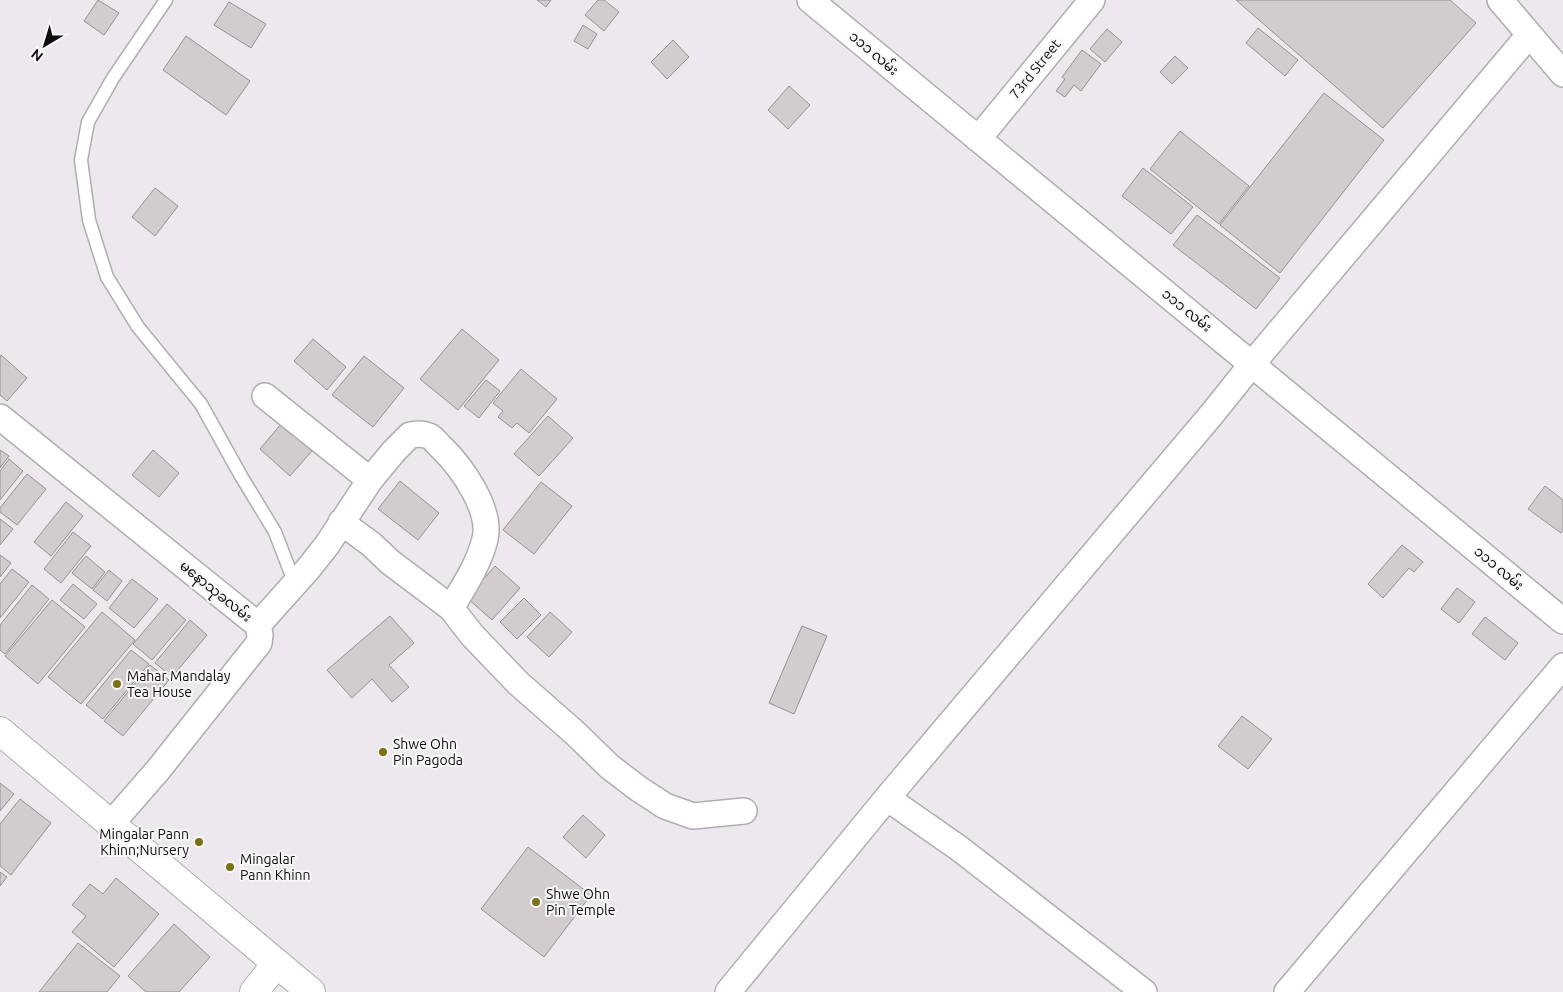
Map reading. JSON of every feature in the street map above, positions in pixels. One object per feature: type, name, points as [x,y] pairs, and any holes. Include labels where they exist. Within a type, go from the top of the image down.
[{"type":"main road","points":[[0,731],[311,992]]},
{"type":"main road","points":[[254,992],[276,964]]},
{"type":"street","name":"၁၁၁ လမ်း","points":[[810,0],[1563,620]]},
{"type":"street","name":"73rd Street","points":[[978,139],[1092,0]]},
{"type":"street","points":[[1500,0],[1563,74]]},
{"type":"street","points":[[728,992],[887,798],[1529,35]]},
{"type":"street","points":[[265,396],[370,480]]},
{"type":"street","name":"မနောသုခလမ်း","points":[[0,417],[258,625],[259,643],[158,770],[111,824]]},
{"type":"street","points":[[258,625],[327,545],[370,480],[410,435],[421,434],[430,436],[453,459],[474,490],[485,521],[485,538],[475,566],[451,608]]},
{"type":"street","points":[[341,522],[451,608],[472,635],[518,684],[575,733],[610,767],[639,789],[665,806],[693,816],[744,811]]},
{"type":"street","points":[[1287,992],[1563,666]]},
{"type":"street","points":[[887,798],[960,849],[1144,992]]},
{"type":"lane","points":[[166,0],[113,78],[88,122],[81,160],[89,220],[107,277],[138,326],[201,404],[275,532],[295,584]]},
{"type":"building","points":[[98,0],[119,13],[104,35],[84,21]]},
{"type":"building","points":[[537,0],[551,0],[546,7]]},
{"type":"building","points":[[598,0],[604,0],[619,12],[604,31],[585,15]]},
{"type":"building","points":[[1236,0],[1450,0],[1476,23],[1383,128]]},
{"type":"building","points":[[229,2],[266,24],[251,48],[214,25]]},
{"type":"building","points":[[583,25],[597,34],[588,49],[574,41]]},
{"type":"building","points":[[1258,28],[1298,60],[1285,76],[1246,43]]},
{"type":"building","points":[[1107,29],[1122,42],[1105,62],[1090,49]]},
{"type":"building","points":[[186,36],[250,81],[226,115],[163,70]]},
{"type":"building","points":[[673,40],[689,57],[667,79],[651,62]]},
{"type":"building","points":[[1082,50],[1101,64],[1081,91],[1074,85],[1065,97],[1056,91],[1065,79],[1062,77]]},
{"type":"building","points":[[1175,56],[1188,68],[1172,84],[1160,72]]},
{"type":"building","points":[[789,86],[810,105],[788,129],[768,110]]},
{"type":"building","points":[[1324,93],[1384,140],[1280,273],[1220,225]]},
{"type":"building","points":[[1180,131],[1249,186],[1219,224],[1150,169]]},
{"type":"building","points":[[1143,168],[1193,207],[1171,234],[1122,196]]},
{"type":"building","points":[[155,188],[178,206],[155,236],[132,217]]},
{"type":"building","points":[[1197,215],[1280,278],[1256,309],[1173,245]]},
{"type":"building","points":[[462,329],[499,360],[458,410],[420,379]]},
{"type":"building","points":[[313,339],[346,367],[327,390],[294,361]]},
{"type":"building","points":[[1,355],[27,378],[7,401],[0,395]]},
{"type":"building","points":[[364,356],[404,388],[373,427],[332,395]]},
{"type":"building","points":[[521,369],[557,399],[529,433],[517,423],[512,428],[498,417],[503,411],[493,403]]},
{"type":"building","points":[[486,380],[500,391],[479,418],[464,406]]},
{"type":"building","points":[[548,416],[573,438],[539,476],[514,454]]},
{"type":"building","points":[[281,424],[312,451],[290,476],[260,449]]},
{"type":"building","points":[[0,450],[9,456],[0,468]]},
{"type":"building","points":[[153,450],[179,473],[159,497],[132,475]]},
{"type":"building","points":[[9,459],[23,471],[0,500],[0,471]]},
{"type":"building","points":[[27,474],[46,489],[17,525],[0,512],[0,508]]},
{"type":"building","points":[[400,481],[439,513],[418,540],[378,509]]},
{"type":"building","points":[[541,482],[572,506],[534,554],[503,530]]},
{"type":"building","points":[[1545,486],[1563,500],[1563,530],[1561,533],[1528,509]]},
{"type":"building","points":[[66,502],[83,516],[51,556],[34,542]]},
{"type":"building","points":[[0,519],[13,529],[0,545]]},
{"type":"building","points":[[73,532],[91,546],[61,583],[44,569]]},
{"type":"building","points":[[1402,545],[1423,562],[1414,572],[1409,568],[1383,598],[1368,584]]},
{"type":"building","points":[[0,555],[11,563],[0,577]]},
{"type":"building","points":[[86,556],[105,572],[92,589],[72,573]]},
{"type":"building","points":[[495,566],[520,588],[492,620],[467,598]]},
{"type":"building","points":[[12,569],[29,582],[0,618],[0,584]]},
{"type":"building","points":[[109,570],[122,581],[107,601],[93,590]]},
{"type":"building","points":[[132,579],[158,599],[134,628],[109,608]]},
{"type":"building","points":[[73,584],[97,604],[84,619],[60,600]]},
{"type":"building","points":[[32,585],[49,599],[5,654],[0,650],[0,625]]},
{"type":"building","points":[[1457,588],[1475,602],[1459,623],[1441,609]]},
{"type":"building","points":[[524,598],[541,615],[517,639],[500,622]]},
{"type":"building","points":[[52,600],[85,627],[38,684],[5,656]]},
{"type":"building","points":[[167,604],[186,620],[152,660],[133,644]]},
{"type":"building","points":[[102,612],[135,640],[81,704],[48,677]]},
{"type":"building","points":[[550,612],[572,632],[549,657],[527,637]]},
{"type":"building","points":[[390,616],[414,643],[389,665],[409,687],[392,702],[372,679],[352,698],[327,670]]},
{"type":"building","points":[[1485,617],[1518,643],[1505,660],[1472,634]]},
{"type":"building","points":[[190,620],[207,635],[172,677],[155,663]]},
{"type":"building","points":[[802,626],[827,636],[794,714],[769,703]]},
{"type":"building","name":"Mahar Mandalay Tea House","points":[[131,650],[149,664],[103,719],[86,705]]},
{"type":"building","points":[[150,665],[169,680],[123,736],[104,721]]},
{"type":"building","points":[[1242,716],[1272,739],[1248,769],[1218,746]]},
{"type":"building","points":[[0,783],[14,794],[0,811]]},
{"type":"building","points":[[20,799],[51,823],[11,875],[0,866],[0,824]]},
{"type":"building","points":[[583,815],[605,835],[586,858],[563,837]]},
{"type":"building","name":"Shwe Ohn Pin Temple","points":[[528,847],[591,895],[544,957],[481,909]]},
{"type":"building","points":[[0,872],[7,877],[0,886]]},
{"type":"building","points":[[116,878],[159,914],[114,967],[72,932],[86,916],[72,905],[90,884],[103,894]]},
{"type":"building","points":[[174,924],[210,957],[179,992],[146,992],[128,976]]},
{"type":"building","points":[[78,943],[120,976],[107,992],[39,992]]},
{"type":"place","name":"Mahar Mandalay Tea House","points":[[117,684]]},
{"type":"place","name":"Shwe Ohn Pin Pagoda","points":[[383,752]]},
{"type":"place","name":"Mingalar Pann Khinn;Nursery","points":[[199,842]]},
{"type":"place","name":"Mingalar Pann Khinn","points":[[230,867]]},
{"type":"place","name":"Shwe Ohn Pin Temple","points":[[536,902]]}]
